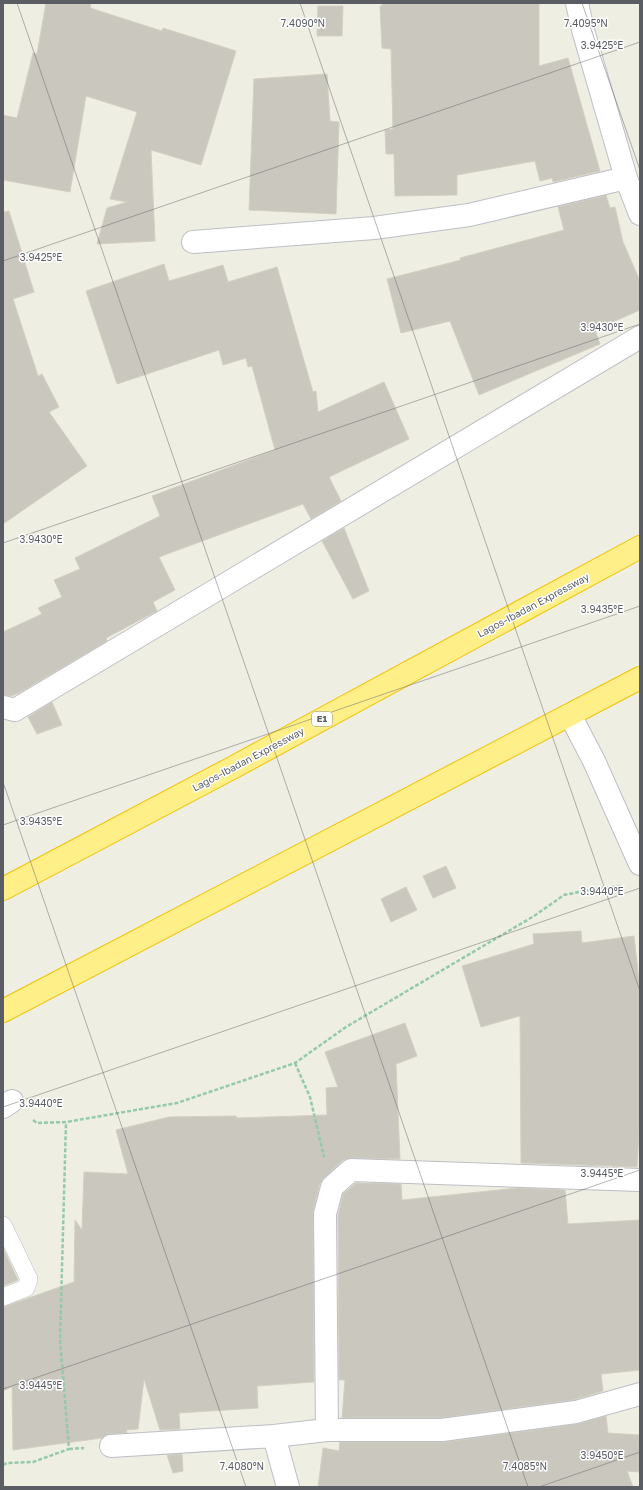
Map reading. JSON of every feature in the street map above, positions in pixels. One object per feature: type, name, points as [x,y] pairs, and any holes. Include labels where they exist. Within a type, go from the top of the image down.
[{"type":"highway","name":"Lagos-Ibadan Expressway","points":[[3,889],[232,768],[640,547]]},
{"type":"highway","points":[[3,1011],[640,678]]},
{"type":"street","points":[[577,3],[583,30],[626,178],[640,214]]},
{"type":"street","points":[[193,242],[374,228],[469,215],[626,178]]},
{"type":"street","points":[[3,707],[15,710],[640,337]]},
{"type":"street","points":[[570,715],[594,761],[640,864]]},
{"type":"street","points":[[327,1430],[325,1214],[332,1187],[351,1170],[640,1180]]},
{"type":"street","points":[[111,1446],[274,1436],[327,1430],[442,1430],[576,1412],[640,1394]]},
{"type":"street","points":[[274,1436],[288,1487]]},
{"type":"lane","points":[[3,1225],[29,1280],[26,1288],[3,1297]]},
{"type":"path","points":[[7,1104],[37,1123],[66,1122],[177,1103],[295,1063],[346,1028],[564,896],[599,888],[626,885]]},
{"type":"path","points":[[295,1063],[310,1097],[318,1137],[332,1187]]},
{"type":"path","points":[[3,1465],[7,1463],[33,1462],[69,1449],[60,1340],[66,1122]]},
{"type":"building","points":[[46,3],[91,3],[90,8],[162,31],[163,28],[236,51],[201,165],[151,150],[155,241],[97,244],[107,208],[127,202],[110,199],[137,112],[86,96],[70,192],[3,180],[3,115],[17,118],[33,53],[37,54]]},
{"type":"building","points":[[382,3],[539,3],[539,66],[568,58],[600,171],[553,182],[552,178],[540,181],[535,161],[457,175],[457,195],[395,196],[394,154],[386,154],[385,130],[393,129],[391,49],[382,48],[380,6],[382,6]]},
{"type":"building","points":[[318,6],[343,6],[342,36],[317,36]]},
{"type":"building","points":[[327,74],[330,121],[339,122],[336,214],[249,210],[254,79]]},
{"type":"building","points":[[606,195],[610,208],[615,207],[623,242],[640,281],[640,310],[595,330],[600,344],[479,395],[450,321],[401,333],[387,279],[461,260],[460,258],[564,230],[558,207]]},
{"type":"building","points":[[9,211],[34,292],[13,299],[38,376],[42,374],[59,407],[49,412],[87,466],[3,524],[3,212]]},
{"type":"building","points":[[164,264],[169,281],[223,265],[228,282],[277,267],[313,392],[316,391],[318,412],[384,382],[409,439],[329,477],[341,501],[311,519],[303,504],[159,557],[175,590],[153,602],[157,611],[106,638],[107,641],[19,693],[11,696],[3,695],[3,632],[42,614],[38,608],[62,597],[54,580],[80,569],[75,558],[160,516],[152,496],[275,450],[252,366],[248,367],[246,358],[223,365],[219,350],[117,384],[86,291]]},
{"type":"building","points":[[344,528],[369,591],[353,599],[322,541]]},
{"type":"building","points":[[52,702],[62,725],[37,734],[28,717]]},
{"type":"building","points":[[446,866],[456,888],[433,898],[423,876]]},
{"type":"building","points":[[406,887],[417,910],[391,922],[381,899]]},
{"type":"building","points":[[581,931],[582,943],[634,936],[640,990],[640,1118],[637,1167],[521,1163],[520,1016],[481,1027],[462,966],[534,944],[533,934]]},
{"type":"building","points":[[405,1023],[417,1056],[396,1064],[400,1159],[351,1158],[343,1160],[320,1183],[313,1211],[314,1382],[257,1386],[258,1408],[179,1413],[180,1429],[160,1430],[144,1379],[138,1429],[126,1430],[127,1433],[110,1434],[102,1438],[13,1450],[12,1387],[3,1391],[3,1307],[74,1282],[75,1220],[82,1230],[84,1172],[128,1174],[116,1130],[169,1117],[236,1116],[237,1118],[327,1115],[326,1088],[338,1087],[325,1052]]},
{"type":"building","points":[[356,1183],[401,1184],[402,1200],[517,1188],[565,1190],[568,1224],[640,1220],[640,1370],[601,1374],[603,1391],[573,1400],[441,1418],[342,1418],[345,1380],[339,1380],[338,1216],[343,1194]]},
{"type":"building","points":[[3,1248],[18,1280],[3,1286]]},
{"type":"building","points":[[606,1416],[608,1433],[640,1435],[640,1472],[627,1471],[633,1487],[318,1487],[323,1448],[339,1451],[340,1442],[444,1442],[578,1424]]},
{"type":"building","points":[[182,1454],[183,1471],[173,1473],[167,1455]]}]
